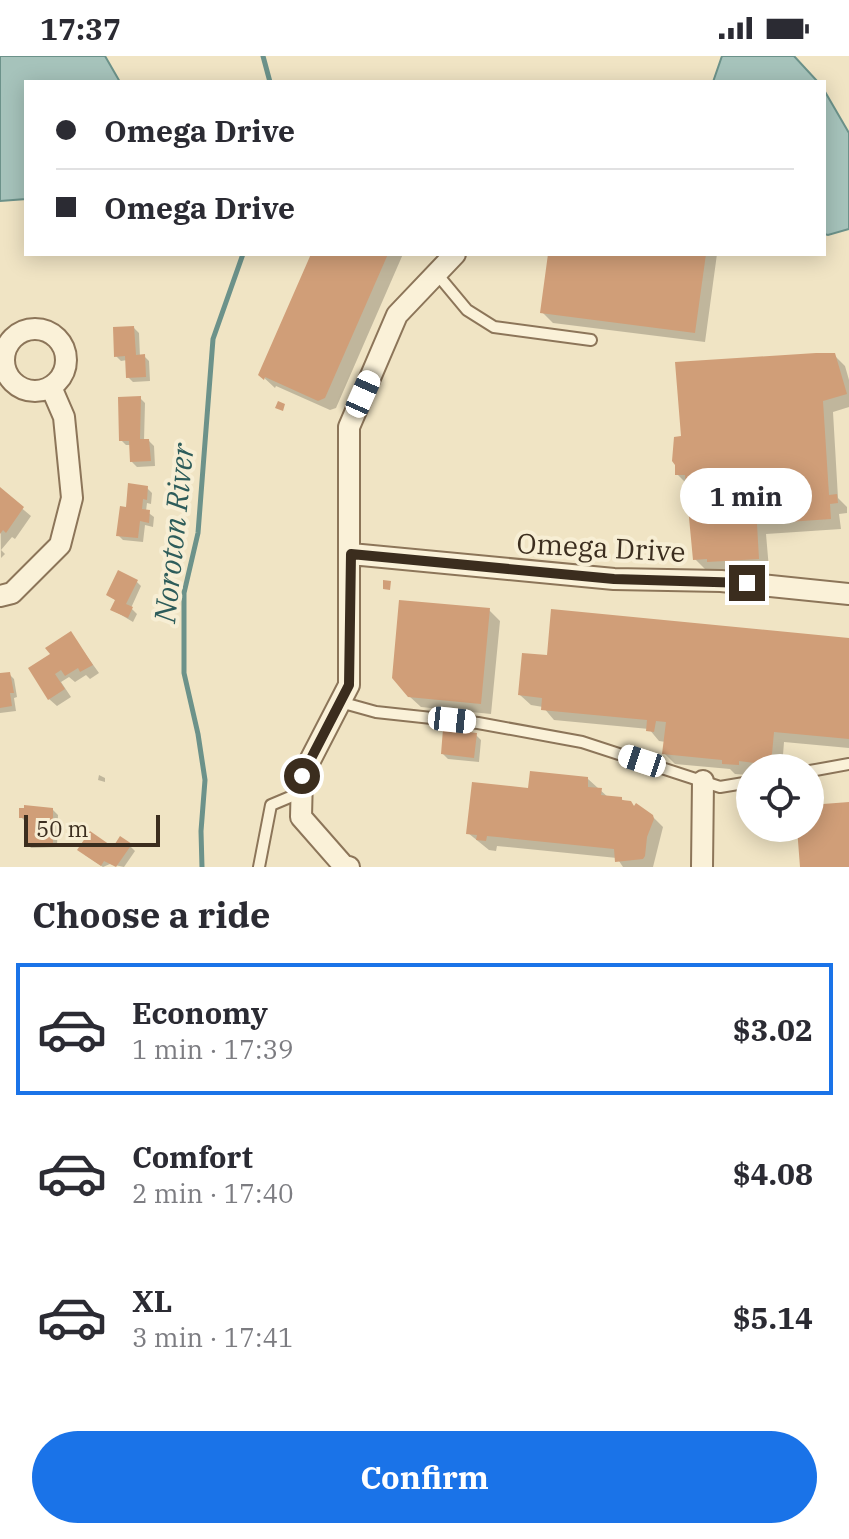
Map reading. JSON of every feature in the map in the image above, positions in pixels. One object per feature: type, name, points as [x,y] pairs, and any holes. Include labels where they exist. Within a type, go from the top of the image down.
[{"type":"street","points":[[349,867],[344,866],[301,817],[302,776],[349,685],[349,427],[397,315],[453,256]]},
{"type":"street","points":[[0,596],[12,593],[60,545],[72,498],[64,417],[51,387]]},
{"type":"street","name":"Omega Drive","points":[[351,554],[599,578],[721,581],[849,594]]},
{"type":"street","points":[[702,867],[703,781]]},
{"type":"lane","points":[[437,274],[467,310],[494,327],[591,340]]},
{"type":"lane","points":[[340,702],[376,712],[478,723],[582,742],[720,787],[736,784]]},
{"type":"lane","points":[[824,768],[849,764]]},
{"type":"lane","points":[[259,867],[271,805],[302,792]]},
{"type":"water","points":[[0,56],[105,56],[119,80],[24,80],[24,199],[0,201]]},
{"type":"water","points":[[722,56],[794,56],[816,80],[714,80]]},
{"type":"water","points":[[826,93],[849,133],[849,229],[828,235]]},
{"type":"building","points":[[310,256],[387,256],[325,398],[318,401],[258,375]]},
{"type":"building","points":[[548,256],[706,256],[695,333],[540,313]]},
{"type":"building","points":[[134,326],[136,355],[145,354],[146,377],[126,378],[125,356],[114,357],[113,327]]},
{"type":"building","points":[[835,353],[847,394],[823,401],[829,495],[837,494],[838,503],[830,504],[831,519],[757,524],[759,559],[693,560],[685,475],[675,475],[672,461],[674,437],[681,436],[675,362]]},
{"type":"building","points":[[141,396],[140,439],[149,439],[151,461],[130,462],[129,441],[119,441],[118,397]]},
{"type":"building","points":[[278,401],[285,404],[283,411],[275,408]]},
{"type":"building","points":[[128,483],[148,486],[147,500],[143,499],[142,509],[150,510],[149,523],[140,521],[138,538],[116,536],[120,506],[126,507]]},
{"type":"building","points":[[0,487],[24,507],[6,533],[3,530],[0,534]]},
{"type":"building","points":[[118,570],[138,580],[126,604],[133,607],[128,618],[110,610],[115,600],[106,595]]},
{"type":"building","points":[[383,580],[391,581],[390,590],[383,589]]},
{"type":"building","points":[[399,600],[490,608],[481,704],[408,697],[392,678]]},
{"type":"building","points":[[551,609],[849,638],[849,739],[774,732],[772,754],[736,754],[736,765],[722,764],[722,760],[662,754],[666,722],[656,721],[654,732],[646,731],[647,720],[541,710],[542,698],[518,695],[522,653],[547,655]]},
{"type":"building","points":[[71,631],[93,665],[80,672],[78,668],[65,676],[61,670],[55,674],[65,689],[48,700],[28,668],[50,654],[45,648]]},
{"type":"building","points":[[10,672],[14,693],[10,693],[12,706],[0,708],[0,673]]},
{"type":"building","points":[[443,729],[477,733],[474,758],[441,754]]},
{"type":"building","points":[[530,771],[588,777],[588,787],[602,788],[601,795],[622,797],[622,800],[631,801],[634,806],[636,803],[653,815],[643,859],[615,862],[614,849],[487,836],[486,841],[476,840],[477,835],[466,834],[472,782],[528,788]]},
{"type":"building","points":[[849,802],[849,867],[800,867],[798,842],[824,842],[824,804]]},
{"type":"building","points":[[24,805],[53,808],[53,843],[24,843],[24,818],[19,818],[19,808],[24,808]]},
{"type":"building","points":[[90,831],[113,847],[120,836],[132,844],[116,867],[104,861],[101,866],[77,850]]},
{"type":"waterway","name":"Noroton River","points":[[263,56],[269,80]]},
{"type":"waterway","name":"Noroton River","points":[[202,867],[205,780],[184,673],[184,593],[198,533],[213,339],[242,256]]},
{"type":"route","points":[[302,776],[349,685],[351,554],[614,579],[747,583]]}]
